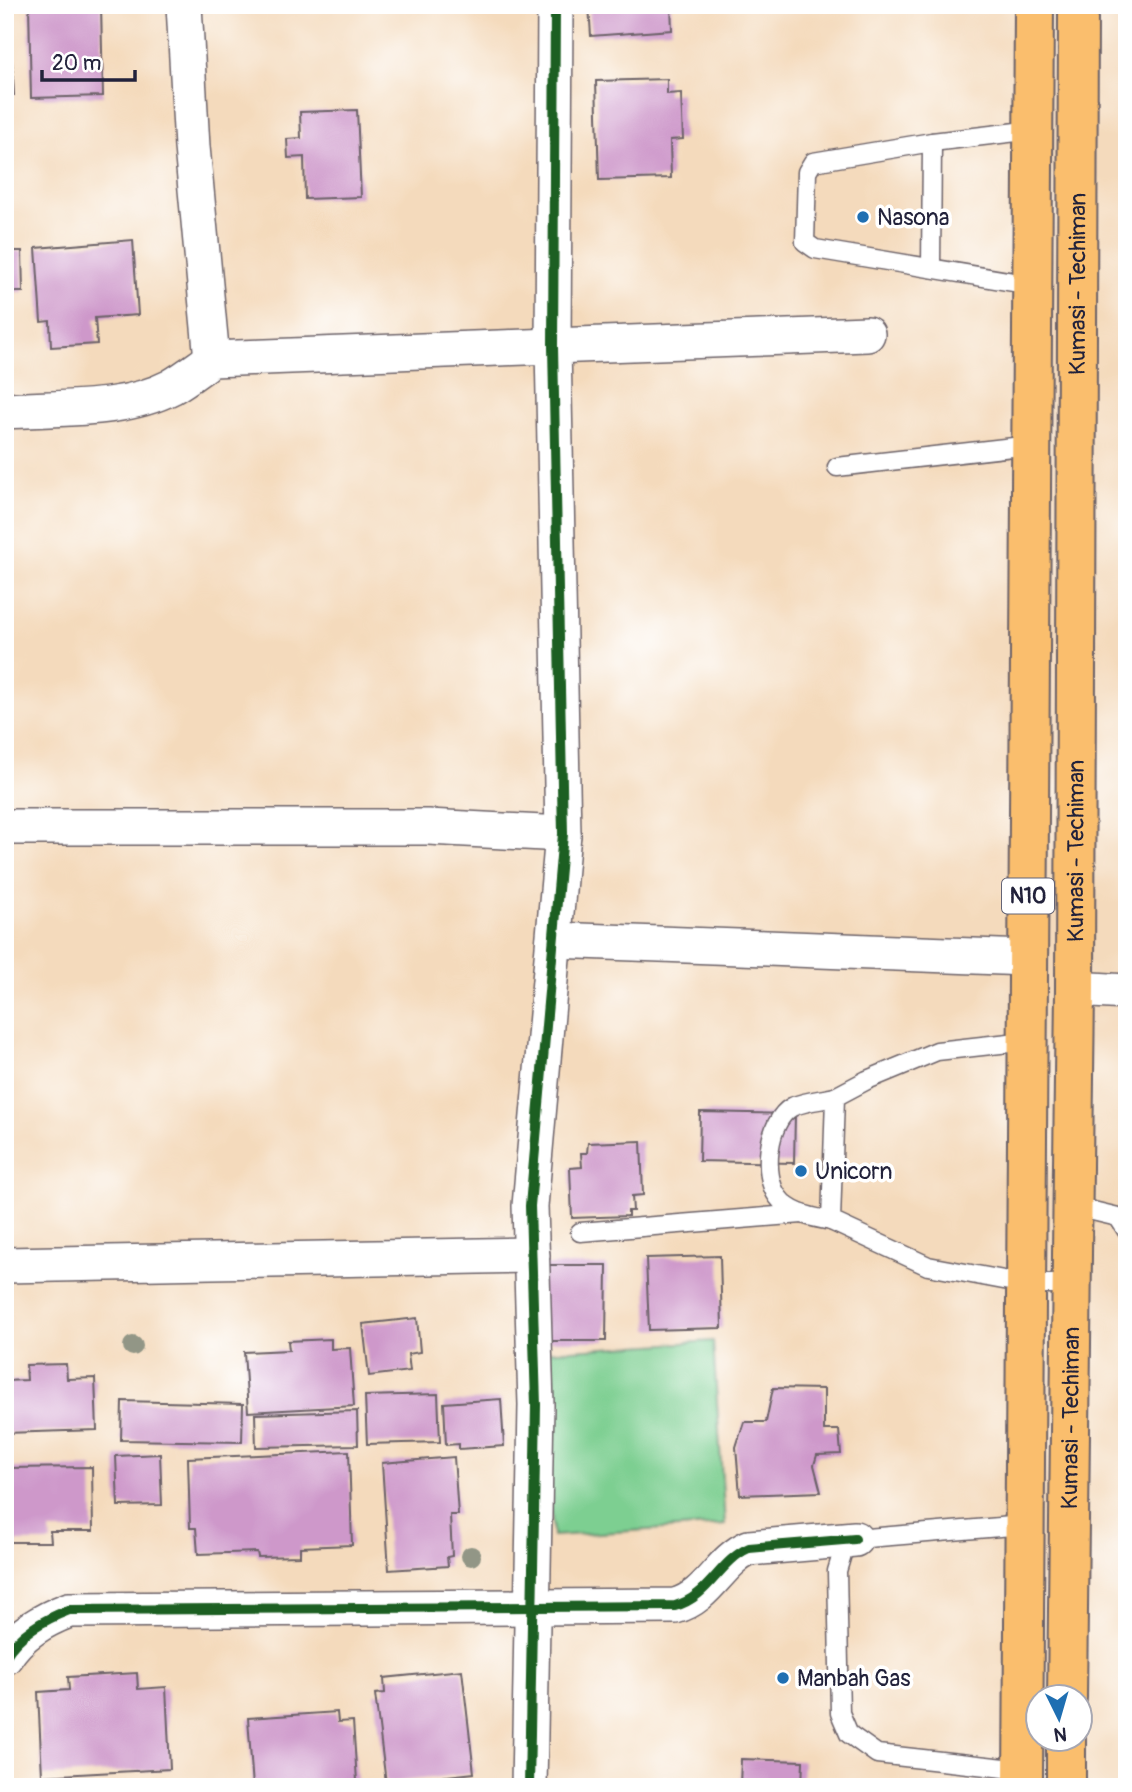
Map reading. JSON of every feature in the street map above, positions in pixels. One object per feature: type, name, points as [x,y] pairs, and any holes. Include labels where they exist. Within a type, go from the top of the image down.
[{"type":"highway","name":"N10","points":[[1023,1778],[1034,5]]},
{"type":"highway","name":"Kumasi - Techiman","points":[[1067,1684],[1075,989],[1078,5]]},
{"type":"highway","points":[[1066,1754],[1066,1787]]},
{"type":"street","points":[[184,5],[192,147],[212,359]]},
{"type":"street","points":[[529,1787],[536,1405],[530,1206],[563,834],[554,347],[555,5]]},
{"type":"street","points":[[5,411],[110,404],[143,398],[172,386],[212,359],[867,334]]},
{"type":"street","points":[[5,827],[415,827],[563,834]]},
{"type":"street","points":[[554,940],[1028,958]]},
{"type":"street","points":[[1075,989],[1127,992]]},
{"type":"street","points":[[5,1265],[532,1255]]},
{"type":"street","points":[[5,1657],[14,1643],[44,1620],[69,1610],[675,1606],[699,1595],[734,1555],[750,1548],[855,1539]]},
{"type":"lane","points":[[1032,285],[815,249],[805,242],[807,172],[813,162],[932,142],[1033,130]]},
{"type":"lane","points":[[931,268],[932,142]]},
{"type":"lane","points":[[837,467],[1031,445]]},
{"type":"lane","points":[[1027,1041],[937,1051],[867,1080],[835,1097],[793,1107],[782,1117],[772,1136],[770,1181],[777,1196],[789,1208],[831,1221],[928,1266],[1026,1284],[1072,1284]]},
{"type":"lane","points":[[831,1221],[835,1097]]},
{"type":"lane","points":[[1072,1206],[1118,1217],[1127,1231]]},
{"type":"lane","points":[[580,1232],[802,1214]]},
{"type":"lane","points":[[1023,1778],[877,1754],[849,1734],[841,1713],[837,1572],[843,1551],[855,1539],[1024,1525]]},
{"type":"green space","points":[[713,1341],[725,1525],[553,1536],[541,1352]]},
{"type":"building","points":[[29,5],[101,5],[103,96],[31,98]]},
{"type":"building","points":[[589,5],[671,5],[672,30],[591,36]]},
{"type":"building","points":[[5,43],[11,43],[14,95],[5,95]]},
{"type":"building","points":[[667,79],[667,94],[681,93],[683,139],[670,140],[671,178],[599,180],[596,81]]},
{"type":"building","points":[[357,110],[361,197],[305,199],[304,157],[288,158],[287,139],[301,138],[300,112]]},
{"type":"building","points":[[133,240],[138,315],[95,318],[97,344],[51,347],[50,321],[41,322],[36,248]]},
{"type":"building","points":[[5,251],[22,251],[23,292],[5,292]]},
{"type":"building","points":[[700,1112],[795,1114],[794,1163],[699,1161]]},
{"type":"building","points":[[641,1141],[643,1195],[632,1196],[633,1211],[628,1211],[628,1216],[572,1218],[570,1168],[582,1167],[581,1153],[587,1153],[588,1143]]},
{"type":"building","points":[[720,1256],[722,1328],[649,1330],[646,1258]]},
{"type":"building","points":[[538,1265],[607,1265],[606,1341],[538,1341]]},
{"type":"building","points":[[417,1318],[420,1352],[408,1354],[410,1371],[369,1376],[363,1324]]},
{"type":"building","points":[[331,1339],[331,1349],[350,1348],[354,1406],[248,1412],[244,1352],[289,1350],[288,1341]]},
{"type":"building","points":[[66,1364],[67,1379],[95,1378],[97,1430],[5,1433],[5,1381],[27,1380],[26,1365]]},
{"type":"building","points":[[773,1388],[824,1389],[824,1430],[839,1430],[841,1454],[817,1455],[814,1465],[821,1492],[740,1495],[736,1447],[744,1422],[766,1422]]},
{"type":"building","points":[[438,1394],[440,1442],[367,1444],[365,1396]]},
{"type":"building","points":[[501,1399],[504,1446],[459,1449],[459,1444],[446,1445],[444,1403]]},
{"type":"building","points":[[122,1401],[243,1404],[242,1442],[121,1440]]},
{"type":"building","points":[[357,1411],[358,1445],[256,1447],[255,1414]]},
{"type":"building","points":[[349,1451],[352,1545],[300,1547],[300,1556],[258,1557],[257,1552],[198,1554],[196,1528],[190,1528],[188,1458]]},
{"type":"building","points":[[160,1454],[162,1505],[118,1506],[116,1456]]},
{"type":"building","points":[[454,1457],[458,1515],[450,1515],[452,1556],[447,1557],[448,1566],[389,1570],[382,1463]]},
{"type":"building","points":[[92,1467],[93,1531],[50,1531],[51,1542],[5,1542],[5,1468]]},
{"type":"building","points":[[462,1670],[474,1773],[386,1783],[375,1694],[385,1693],[384,1678]]},
{"type":"building","points":[[137,1673],[138,1689],[166,1687],[170,1769],[42,1776],[38,1692],[69,1690],[68,1677]]},
{"type":"building","points":[[337,1712],[338,1722],[353,1721],[357,1781],[253,1787],[248,1718]]},
{"type":"building","points":[[741,1759],[803,1761],[802,1787],[740,1787]]},
{"type":"cycle path","points":[[529,1787],[536,1405],[530,1206],[563,834],[553,347],[555,5]]},
{"type":"cycle path","points":[[5,1657],[33,1628],[69,1610],[675,1606],[697,1595],[730,1561],[749,1548],[855,1539]]},
{"type":"place","name":"Nasona","points":[[863,217]]},
{"type":"place","name":"Unicorn","points":[[801,1171]]},
{"type":"place","name":"Manbah Gas","points":[[783,1678]]}]
